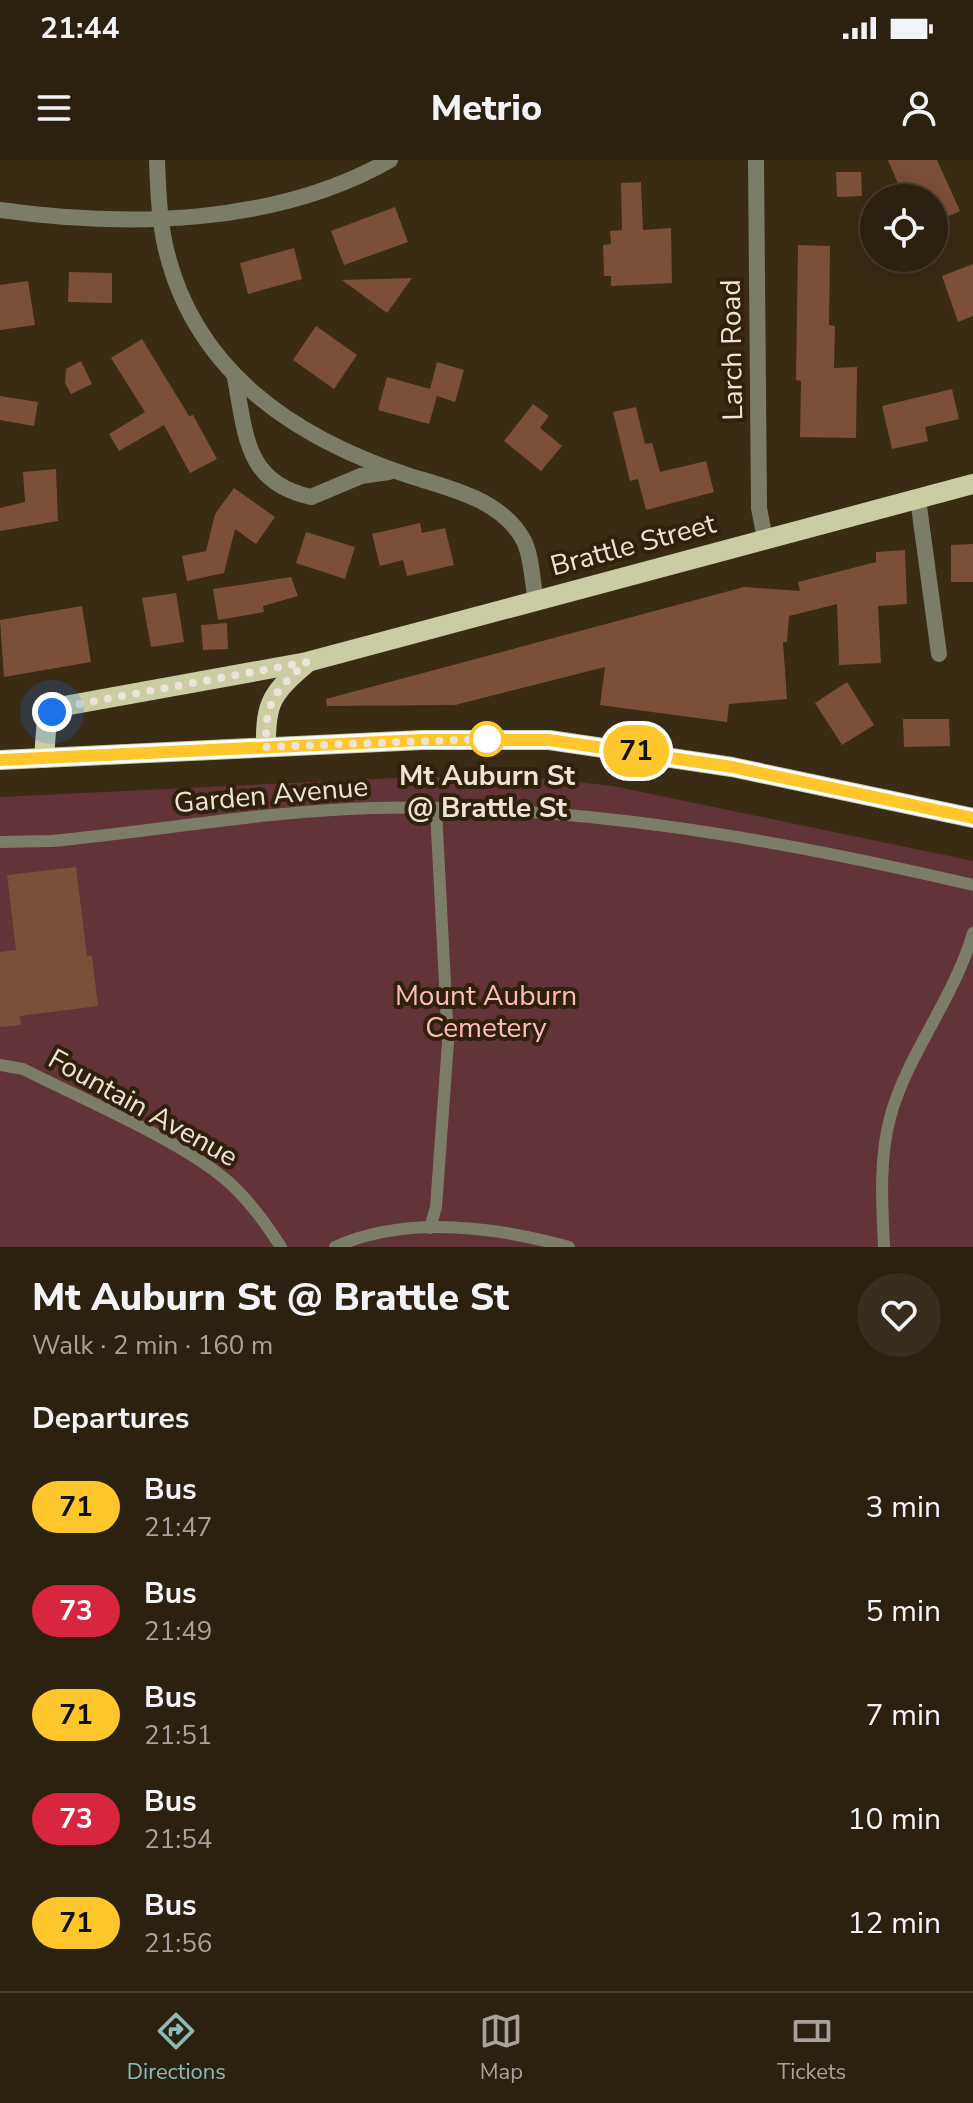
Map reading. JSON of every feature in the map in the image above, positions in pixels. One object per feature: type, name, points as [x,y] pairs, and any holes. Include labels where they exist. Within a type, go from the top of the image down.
[{"type":"main road","name":"Brattle Street","points":[[44,758],[47,718],[58,708],[307,662],[973,484]]},
{"type":"main road","points":[[266,747],[266,716],[272,698],[307,662]]},
{"type":"main road","points":[[0,760],[464,738],[579,743],[748,769],[973,818]]},
{"type":"street","points":[[157,160],[161,219],[171,268],[184,300],[245,390],[311,434],[370,463],[483,502],[505,519],[524,541],[536,600]]},
{"type":"street","points":[[0,210],[98,221],[161,219],[312,196],[358,178],[390,160]]},
{"type":"street","name":"Larch Road","points":[[756,160],[759,508],[765,539]]},
{"type":"street","points":[[235,377],[248,445],[257,465],[273,484],[311,497],[361,476],[394,471]]},
{"type":"street","points":[[918,499],[939,654]]},
{"type":"lane","name":"Garden Avenue","points":[[0,842],[52,841],[368,808],[557,815],[662,826],[823,852],[973,885]]},
{"type":"lane","points":[[430,1228],[436,1207],[448,1042],[436,810]]},
{"type":"lane","points":[[884,1247],[883,1164],[890,1118],[900,1090],[947,1001],[973,933]]},
{"type":"lane","name":"Fountain Avenue","points":[[0,1065],[23,1069],[228,1181],[248,1201],[281,1247]]},
{"type":"lane","points":[[335,1247],[382,1231],[430,1228],[481,1231],[569,1247]]},
{"type":"green space","name":"Mount Auburn Cemetery","points":[[415,777],[541,778],[613,786],[973,861],[973,1247],[0,1247],[0,797]]},
{"type":"building","points":[[888,160],[937,160],[948,184],[898,184]]},
{"type":"building","points":[[836,172],[861,172],[860,196],[837,197]]},
{"type":"building","points":[[641,182],[643,230],[671,228],[672,283],[611,286],[611,276],[604,276],[603,245],[611,244],[610,231],[622,230],[621,183]]},
{"type":"building","points":[[948,184],[960,211],[948,217]]},
{"type":"building","points":[[395,207],[408,242],[344,265],[331,231]]},
{"type":"building","points":[[798,245],[830,246],[829,325],[835,326],[834,368],[857,367],[856,438],[800,437],[801,381],[796,380]]},
{"type":"building","points":[[294,248],[302,279],[248,294],[240,263]]},
{"type":"building","points":[[973,264],[973,316],[958,322],[942,276]]},
{"type":"building","points":[[69,272],[112,273],[112,303],[68,302]]},
{"type":"building","points":[[412,278],[387,313],[342,280]]},
{"type":"building","points":[[28,281],[35,325],[0,330],[0,285]]},
{"type":"building","points":[[316,326],[357,355],[334,389],[293,360]]},
{"type":"building","points":[[142,339],[189,416],[193,415],[217,459],[190,473],[164,425],[119,451],[109,434],[145,412],[111,358]]},
{"type":"building","points":[[81,361],[92,384],[71,394],[65,383],[66,369]]},
{"type":"building","points":[[437,362],[464,370],[455,402],[437,396],[429,424],[378,410],[387,377],[430,389]]},
{"type":"building","points":[[952,389],[959,419],[925,427],[928,441],[892,449],[882,406]]},
{"type":"building","points":[[0,396],[38,402],[34,426],[0,420]]},
{"type":"building","points":[[533,404],[549,416],[540,428],[562,446],[541,471],[504,441]]},
{"type":"building","points":[[636,407],[645,444],[652,443],[660,472],[706,461],[714,492],[646,510],[638,479],[630,481],[613,412]]},
{"type":"building","points":[[56,469],[58,521],[0,531],[0,508],[25,502],[23,472]]},
{"type":"building","points":[[234,488],[275,517],[256,544],[235,529],[224,573],[187,581],[182,556],[206,551],[215,514]]},
{"type":"building","points":[[420,523],[422,533],[445,528],[454,565],[407,576],[403,560],[380,566],[372,534]]},
{"type":"building","points":[[306,532],[355,547],[345,579],[296,563]]},
{"type":"building","points":[[973,544],[973,582],[951,582],[951,545]]},
{"type":"building","points":[[905,550],[907,604],[878,606],[881,663],[839,665],[837,604],[789,616],[787,642],[783,642],[787,699],[729,704],[727,722],[600,705],[605,667],[455,705],[327,706],[326,699],[744,587],[800,591],[798,582],[876,562],[876,552]]},
{"type":"building","points":[[291,577],[298,596],[263,606],[264,612],[218,620],[213,589]]},
{"type":"building","points":[[176,593],[184,642],[151,647],[142,598]]},
{"type":"building","points":[[82,606],[91,662],[4,677],[0,620]]},
{"type":"building","points":[[227,623],[228,649],[203,650],[201,625]]},
{"type":"building","points":[[847,682],[874,725],[842,745],[815,703]]},
{"type":"building","points":[[903,719],[949,719],[950,746],[904,747]]},
{"type":"building","points":[[76,867],[87,956],[92,956],[98,1006],[20,1016],[21,1025],[0,1027],[0,952],[16,950],[7,875]]},
{"type":"bus line","name":"71","points":[[0,760],[464,738],[549,740],[644,752],[779,775],[973,818]]},
{"type":"place","name":"Mt Auburn St @ Brattle St","points":[[487,739]]},
{"type":"route","points":[[52,712],[68,706],[307,662],[272,698],[266,716],[266,747],[487,739]]}]
